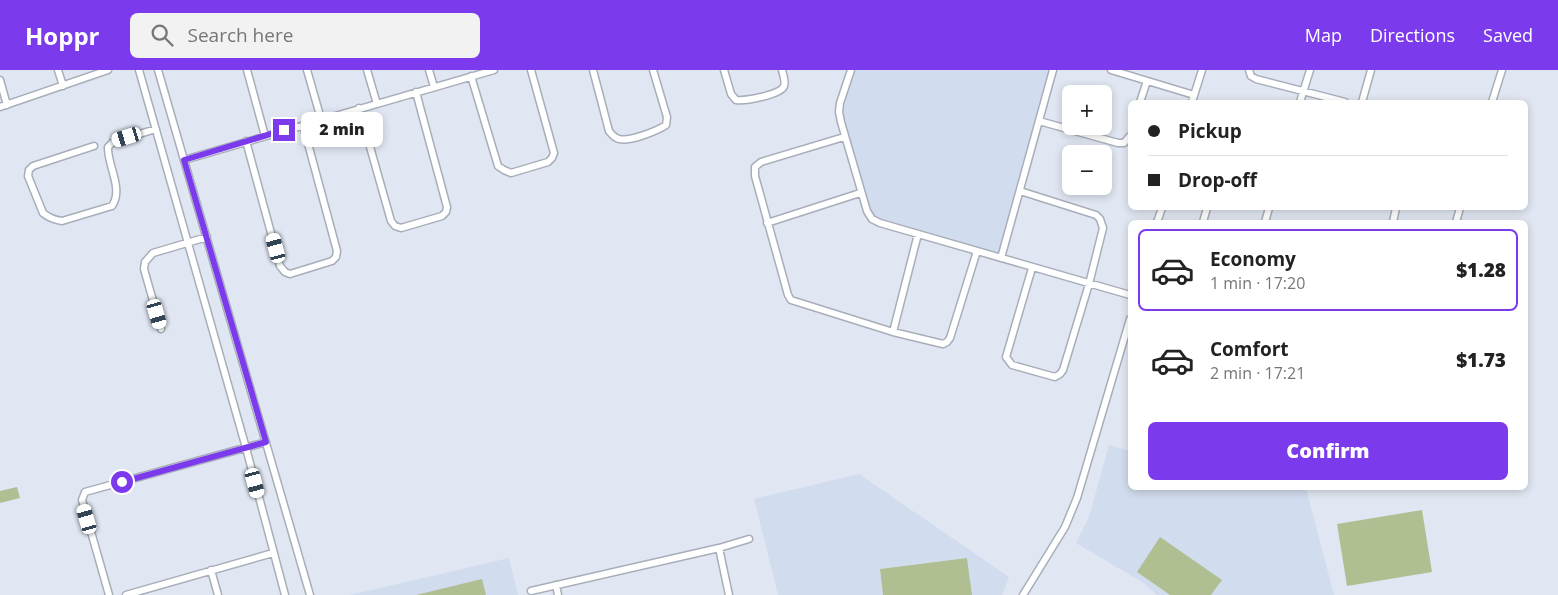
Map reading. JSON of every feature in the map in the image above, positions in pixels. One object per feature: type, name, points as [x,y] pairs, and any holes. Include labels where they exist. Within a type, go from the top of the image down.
[{"type":"street","points":[[58,70],[64,86]]},
{"type":"street","points":[[0,80],[3,106],[108,70]]},
{"type":"street","points":[[139,70],[246,448],[285,595]]},
{"type":"street","points":[[158,70],[310,595]]},
{"type":"street","points":[[247,70],[265,136]]},
{"type":"street","points":[[307,70],[321,120]]},
{"type":"street","points":[[367,70],[377,104]]},
{"type":"street","points":[[429,70],[434,87]]},
{"type":"street","points":[[184,160],[492,70]]},
{"type":"street","points":[[471,76],[498,166],[511,173],[548,162],[554,153],[531,70]]},
{"type":"street","points":[[593,70],[609,131],[620,139],[627,140],[660,129],[666,124],[667,117],[653,70]]},
{"type":"street","points":[[724,70],[731,94],[736,100],[779,92],[784,88],[785,83],[782,70]]},
{"type":"street","points":[[851,70],[839,112],[860,193],[872,218],[880,223],[977,252],[1128,294]]},
{"type":"street","points":[[1001,258],[1053,70]]},
{"type":"street","points":[[1111,70],[1194,95]]},
{"type":"street","points":[[1193,100],[1202,70]]},
{"type":"street","points":[[1249,70],[1251,76],[1256,79],[1337,100]]},
{"type":"street","points":[[1301,100],[1310,70]]},
{"type":"street","points":[[1363,100],[1371,70]]},
{"type":"street","points":[[1493,100],[1502,70]]},
{"type":"street","points":[[1141,100],[1147,81]]},
{"type":"street","points":[[359,108],[391,221],[395,226],[401,228],[442,216],[446,212],[447,207],[416,92]]},
{"type":"street","points":[[1039,121],[1118,144],[1124,143],[1128,138]]},
{"type":"street","points":[[246,141],[280,266],[285,272],[290,274],[332,261],[338,251],[303,125]]},
{"type":"street","points":[[94,146],[33,166],[28,170],[28,176],[43,213],[48,217],[62,221],[112,206],[116,200],[117,193],[108,155],[108,146],[113,142],[156,129]]},
{"type":"street","points":[[844,137],[761,162],[755,167],[755,176],[767,223],[791,300],[893,332],[940,344],[947,342],[950,338],[977,252]]},
{"type":"street","points":[[1020,191],[1096,215],[1100,219],[1103,231],[1063,370],[1055,376],[1015,366],[1009,363],[1006,354],[1032,268]]},
{"type":"street","points":[[767,223],[860,193]]},
{"type":"street","points":[[893,332],[918,234]]},
{"type":"street","points":[[161,329],[144,269],[145,262],[153,253],[207,237]]},
{"type":"street","points":[[1023,595],[1065,528],[1077,498],[1128,326]]},
{"type":"street","points":[[108,595],[82,500],[85,492],[266,442]]},
{"type":"street","points":[[531,590],[719,548],[749,539]]},
{"type":"street","points":[[719,548],[729,595]]},
{"type":"street","points":[[126,595],[273,553]]},
{"type":"street","points":[[211,570],[218,595]]},
{"type":"street","points":[[556,585],[558,595]]},
{"type":"shaded area","points":[[851,70],[1053,70],[1001,258],[872,219],[844,137],[840,103]]},
{"type":"shaded area","points":[[1109,445],[1128,450],[1128,490],[1307,490],[1334,595],[1211,595],[1221,580],[1137,572],[1170,595],[1157,595],[1142,582],[1076,543],[1089,517]]},
{"type":"shaded area","points":[[859,474],[1009,577],[1002,595],[972,595],[967,558],[880,569],[883,595],[778,595],[754,499]]},
{"type":"shaded area","points":[[509,558],[518,595],[350,595]]},
{"type":"green space","points":[[17,487],[20,498],[0,503],[0,491]]},
{"type":"green space","points":[[1422,510],[1432,572],[1347,586],[1337,524]]},
{"type":"green space","points":[[1160,537],[1222,580],[1211,595],[1170,595],[1137,572]]},
{"type":"green space","points":[[967,558],[972,595],[883,595],[880,569]]},
{"type":"green space","points":[[482,579],[486,595],[416,595]]},
{"type":"route","points":[[122,482],[266,442],[184,160],[284,130]]}]
